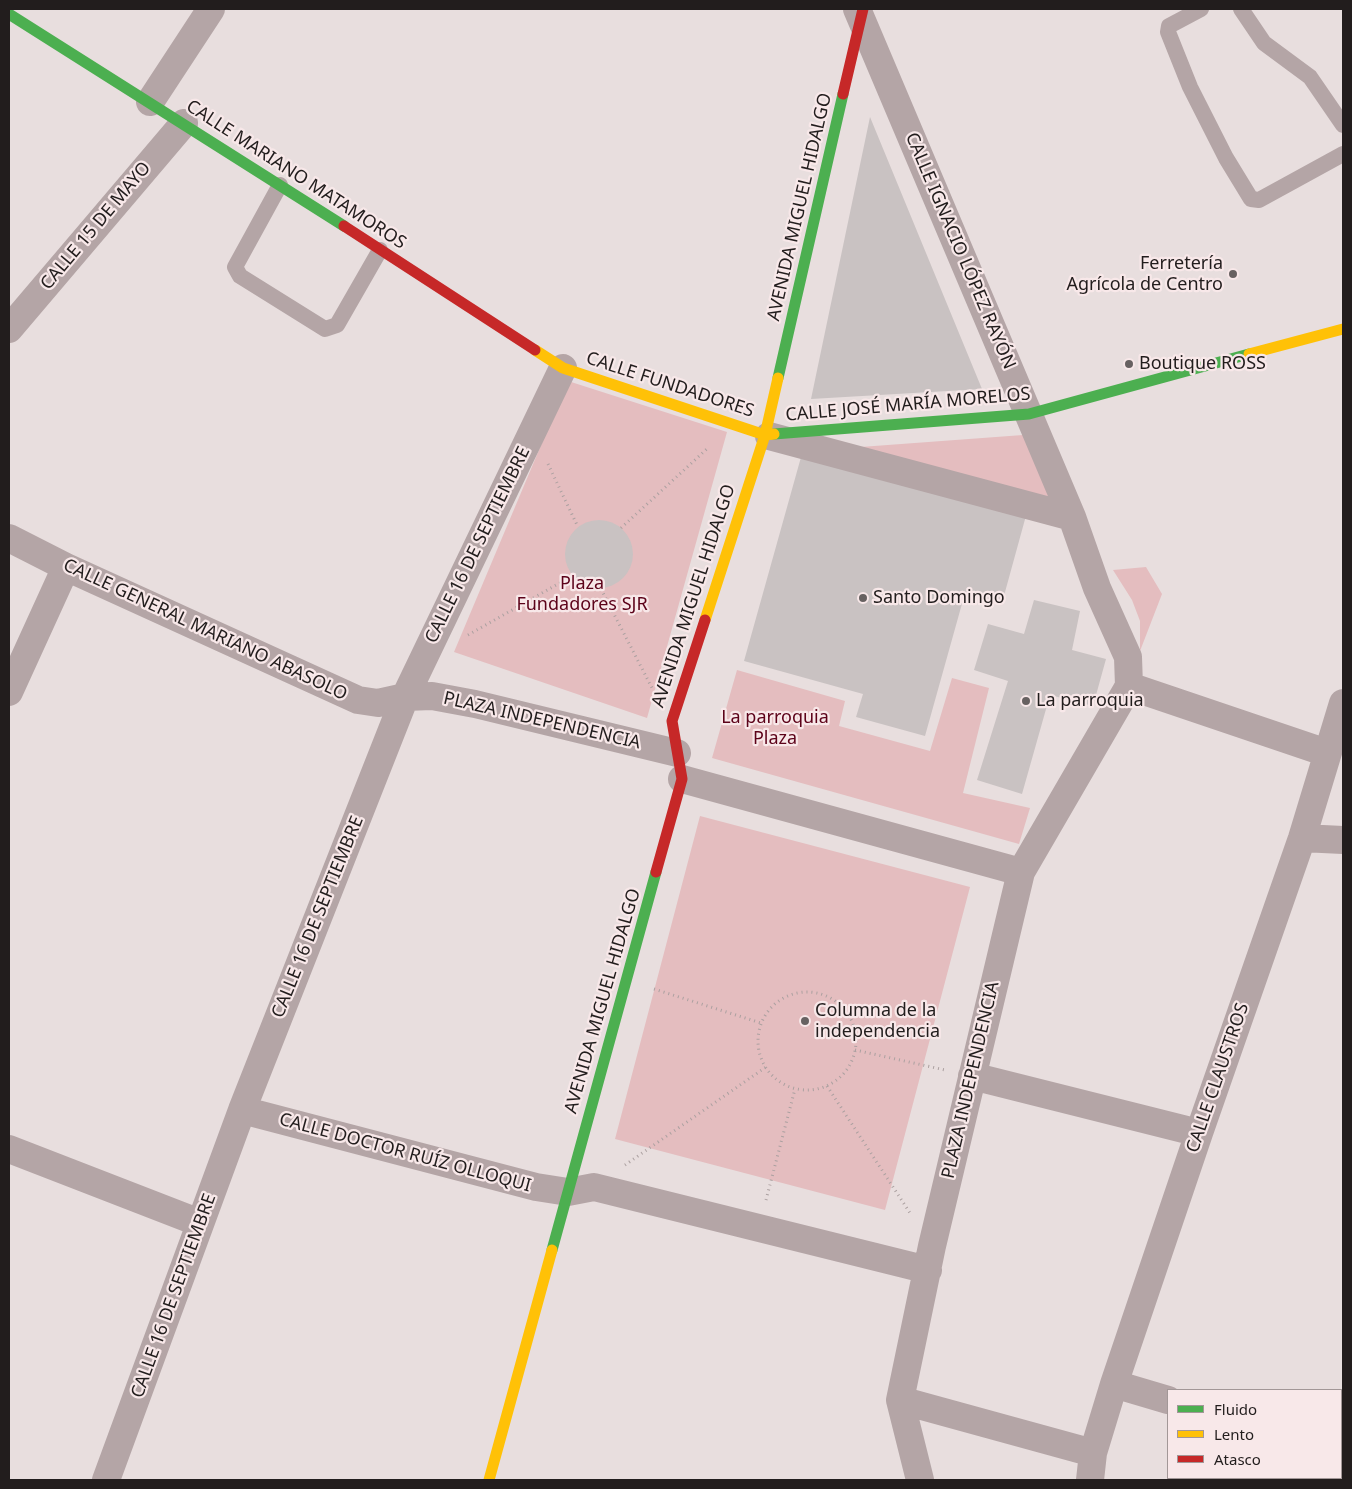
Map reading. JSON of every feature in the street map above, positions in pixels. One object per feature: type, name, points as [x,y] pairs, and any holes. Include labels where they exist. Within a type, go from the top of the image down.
[{"type":"street","points":[[150,102],[211,9]]},
{"type":"street","name":"CALLE IGNACIO LÓPEZ RAYÓN","points":[[860,12],[1072,517],[1097,588],[1128,657],[1129,686]]},
{"type":"street","name":"AVENIDA MIGUEL HIDALGO","points":[[489,1480],[581,1190],[628,980],[682,779],[672,721],[766,435],[860,12]]},
{"type":"street","name":"CALLE MARIANO MATAMOROS","points":[[9,14],[184,123],[563,368]]},
{"type":"street","name":"CALLE 15 DE MAYO","points":[[9,329],[184,123]]},
{"type":"street","name":"CALLE JOSÉ MARÍA MORELOS","points":[[766,435],[1028,414],[1343,330]]},
{"type":"street","name":"CALLE FUNDADORES","points":[[563,368],[766,435]]},
{"type":"street","name":"CALLE 16 DE SEPTIEMBRE","points":[[106,1480],[242,1110],[405,697],[563,368]]},
{"type":"street","points":[[766,435],[1072,517]]},
{"type":"street","name":"CALLE GENERAL MARIANO ABASOLO","points":[[9,538],[66,567],[358,700],[378,703],[405,697]]},
{"type":"street","points":[[9,692],[66,567]]},
{"type":"street","points":[[682,779],[1021,872],[1129,686],[1327,753]]},
{"type":"street","name":"PLAZA INDEPENDENCIA","points":[[405,697],[432,696],[475,704],[677,752]]},
{"type":"street","name":"CALLE CLAUSTROS","points":[[1090,1480],[1093,1453],[1114,1384],[1302,838],[1343,703]]},
{"type":"street","points":[[1302,838],[1343,840]]},
{"type":"street","name":"PLAZA INDEPENDENCIA","points":[[900,1400],[930,1258],[1021,872]]},
{"type":"street","points":[[972,1076],[1199,1133]]},
{"type":"street","name":"CALLE DOCTOR RUÍZ OLLOQUI","points":[[242,1110],[536,1187],[581,1190]]},
{"type":"street","points":[[9,1149],[200,1223]]},
{"type":"street","points":[[581,1190],[758,1229],[930,1258]]},
{"type":"street","points":[[1114,1384],[1167,1400]]},
{"type":"street","points":[[920,1480],[900,1400],[1093,1453]]},
{"type":"lane","points":[[1201,9],[1169,26],[1168,32],[1190,87],[1226,158],[1251,199],[1259,200],[1343,154]]},
{"type":"lane","points":[[1241,9],[1264,43],[1310,77],[1343,125]]},
{"type":"lane","points":[[280,185],[235,267],[240,276],[325,329],[337,325],[380,250]]},
{"type":"path","points":[[622,528],[733,425]]},
{"type":"path","points":[[532,431],[578,527]]},
{"type":"path","points":[[464,637],[572,576]]},
{"type":"path","points":[[602,588],[654,692],[672,721]]},
{"type":"path","points":[[628,980],[761,1023]]},
{"type":"path","points":[[799,993],[814,993],[829,998],[842,1007],[851,1020],[856,1035],[855,1050],[850,1065],[841,1078],[827,1086],[812,1090],[795,1089],[780,1082],[766,1067],[760,1056],[757,1039],[761,1023],[770,1008],[784,998],[799,993]]},
{"type":"path","points":[[855,1050],[972,1076]]},
{"type":"path","points":[[581,1190],[766,1067]]},
{"type":"path","points":[[827,1086],[930,1258]]},
{"type":"path","points":[[758,1229],[795,1089]]},
{"type":"green space","name":"Plaza Fundadores SJR","points":[[568,381],[727,432],[647,718],[454,652]]},
{"type":"green space","points":[[1023,435],[1056,505],[847,448]]},
{"type":"green space","points":[[1146,567],[1162,594],[1140,651],[1140,621],[1132,600],[1113,570]]},
{"type":"green space","name":"La parroquia Plaza","points":[[737,670],[845,701],[839,726],[930,751],[952,678],[989,688],[963,793],[1030,808],[1019,844],[712,758]]},
{"type":"green space","points":[[700,816],[970,887],[885,1210],[615,1139]]},
{"type":"building","points":[[870,117],[982,389],[811,399]]},
{"type":"building","name":"Santo Domingo","points":[[803,450],[1027,512],[1002,603],[965,593],[925,736],[856,717],[863,694],[744,661]]},
{"type":"building","points":[[592,520],[606,520],[618,525],[628,535],[633,547],[633,561],[628,573],[618,583],[606,588],[592,588],[580,583],[570,573],[565,561],[565,547],[570,535],[580,525]]},
{"type":"building","name":"La parroquia","points":[[1034,600],[1080,611],[1072,650],[1106,659],[1093,706],[1050,695],[1022,794],[977,780],[1008,681],[974,670],[988,624],[1024,634]]},
{"type":"traffic: fast","points":[[9,14],[344,226]]},
{"type":"traffic: fast","points":[[778,378],[843,94]]},
{"type":"traffic: fast","points":[[774,434],[1029,414],[1249,354]]},
{"type":"traffic: fast","points":[[552,1250],[656,872]]},
{"type":"traffic: slow","points":[[1249,354],[1343,329]]},
{"type":"traffic: slow","points":[[535,350],[563,368],[765,435],[774,434]]},
{"type":"traffic: slow","points":[[705,620],[765,435],[778,378]]},
{"type":"traffic: slow","points":[[489,1480],[552,1250]]},
{"type":"traffic: jam","points":[[843,94],[863,9]]},
{"type":"traffic: jam","points":[[344,226],[535,350]]},
{"type":"traffic: jam","points":[[656,872],[682,779],[672,721],[705,620]]},
{"type":"place","name":"Ferretería Agrícola de Centro","points":[[1233,274]]},
{"type":"place","name":"Boutique ROSS","points":[[1129,364]]},
{"type":"place","name":"Santo Domingo","points":[[863,598]]},
{"type":"place","name":"La parroquia","points":[[1026,701]]},
{"type":"place","name":"Columna de la independencia","points":[[805,1021]]}]
